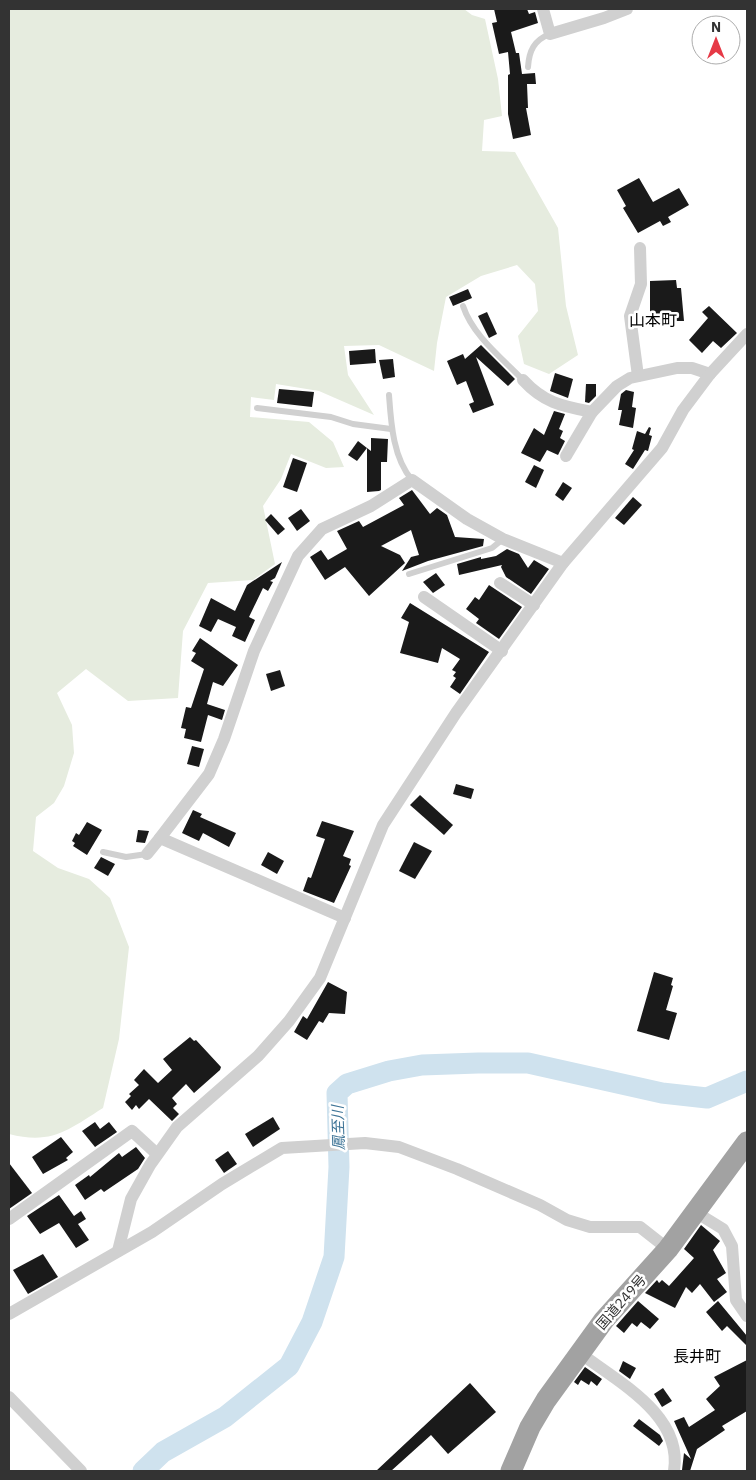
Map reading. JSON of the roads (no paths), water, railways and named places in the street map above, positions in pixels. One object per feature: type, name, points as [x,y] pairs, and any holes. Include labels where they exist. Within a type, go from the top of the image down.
[{"type":"highway","name":"国道249号","points":[[511,1471],[530,1427],[580,1353],[604,1320],[668,1249],[697,1213],[747,1142]]},
{"type":"street","points":[[543,9],[550,34],[627,9]]},
{"type":"street","points":[[638,376],[630,316],[641,284],[640,248]]},
{"type":"street","points":[[118,1250],[131,1199],[157,1154],[177,1127],[258,1056],[289,1021],[320,978],[383,825],[456,713],[563,563],[662,448],[683,410],[710,374],[747,334]]},
{"type":"street","points":[[566,456],[592,412],[617,386],[638,376],[677,368],[692,368],[710,374]]},
{"type":"street","points":[[523,380],[534,392],[551,403],[592,412]]},
{"type":"street","points":[[147,854],[209,774],[218,757],[254,651],[298,556],[322,529],[371,506],[412,480],[467,519],[503,539],[563,563]]},
{"type":"street","points":[[500,583],[534,605]]},
{"type":"street","points":[[424,597],[502,651]]},
{"type":"street","points":[[160,838],[345,918]]},
{"type":"street","points":[[9,1219],[132,1131],[157,1154]]},
{"type":"street","points":[[9,1314],[152,1232],[222,1184],[282,1148],[311,1145],[365,1143],[408,1150],[515,1194],[567,1220],[590,1227],[640,1227],[668,1249]]},
{"type":"street","points":[[697,1213],[723,1229],[732,1246],[736,1300],[747,1316]]},
{"type":"street","points":[[580,1353],[657,1414],[669,1431],[675,1450],[674,1471]]},
{"type":"street","points":[[9,1397],[82,1471]]},
{"type":"lane","points":[[528,67],[532,48],[541,38],[550,34]]},
{"type":"lane","points":[[463,306],[466,315],[483,338],[523,380]]},
{"type":"lane","points":[[389,395],[392,429],[404,470],[412,480]]},
{"type":"lane","points":[[257,408],[331,417],[353,424],[392,429]]},
{"type":"lane","points":[[409,574],[492,548],[503,539]]},
{"type":"lane","points":[[103,852],[126,857],[147,854]]},
{"type":"waterway","name":"鳳至川","points":[[143,1471],[163,1452],[225,1417],[289,1366],[312,1322],[334,1257],[339,1167],[337,1093],[347,1084],[389,1071],[422,1065],[478,1063],[528,1063],[662,1093],[707,1098],[747,1081]]},
{"type":"district","name":"山本町","points":[[653,320]]},
{"type":"district","name":"長井町","points":[[697,1356]]}]
